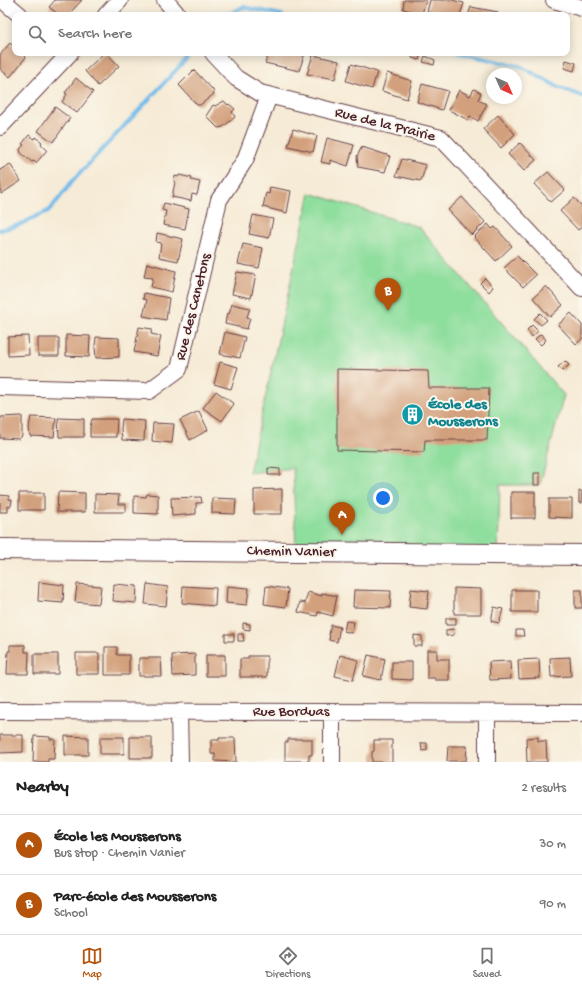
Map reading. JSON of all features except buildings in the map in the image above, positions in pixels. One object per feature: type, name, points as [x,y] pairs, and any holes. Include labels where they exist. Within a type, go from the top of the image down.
[{"type":"street","points":[[6,0],[7,4],[16,12]]},
{"type":"street","points":[[109,12],[120,0]]},
{"type":"street","points":[[165,0],[175,12]]},
{"type":"street","points":[[554,0],[582,8]]},
{"type":"street","points":[[0,127],[64,56]]},
{"type":"street","name":"Rue de la Prairie","points":[[216,56],[236,78],[260,93],[442,138],[582,288]]},
{"type":"street","name":"Rue des Canetons","points":[[0,387],[149,391],[178,369],[220,200],[245,160],[269,96]]},
{"type":"street","name":"Chemin Vanier","points":[[0,549],[582,555]]},
{"type":"street","name":"Rue Borduas","points":[[0,710],[582,713]]},
{"type":"street","points":[[179,711],[180,762]]},
{"type":"street","points":[[332,712],[332,762]]},
{"type":"street","points":[[487,712],[487,762]]},
{"type":"green space","points":[[310,193],[419,227],[564,395],[540,485],[500,485],[498,554],[296,552],[293,468],[249,473]]},
{"type":"waterway","points":[[234,12],[243,7],[267,12]]},
{"type":"waterway","points":[[0,230],[19,225],[50,210],[71,183],[189,56]]},
{"type":"waterway","points":[[473,56],[520,66],[558,87],[582,96]]},
{"type":"place","name":"Parc-école des Mousserons","points":[[388,311]]},
{"type":"place","name":"École des Mousserons","points":[[412,414]]},
{"type":"place","name":"École les Mousserons","points":[[342,535]]}]
